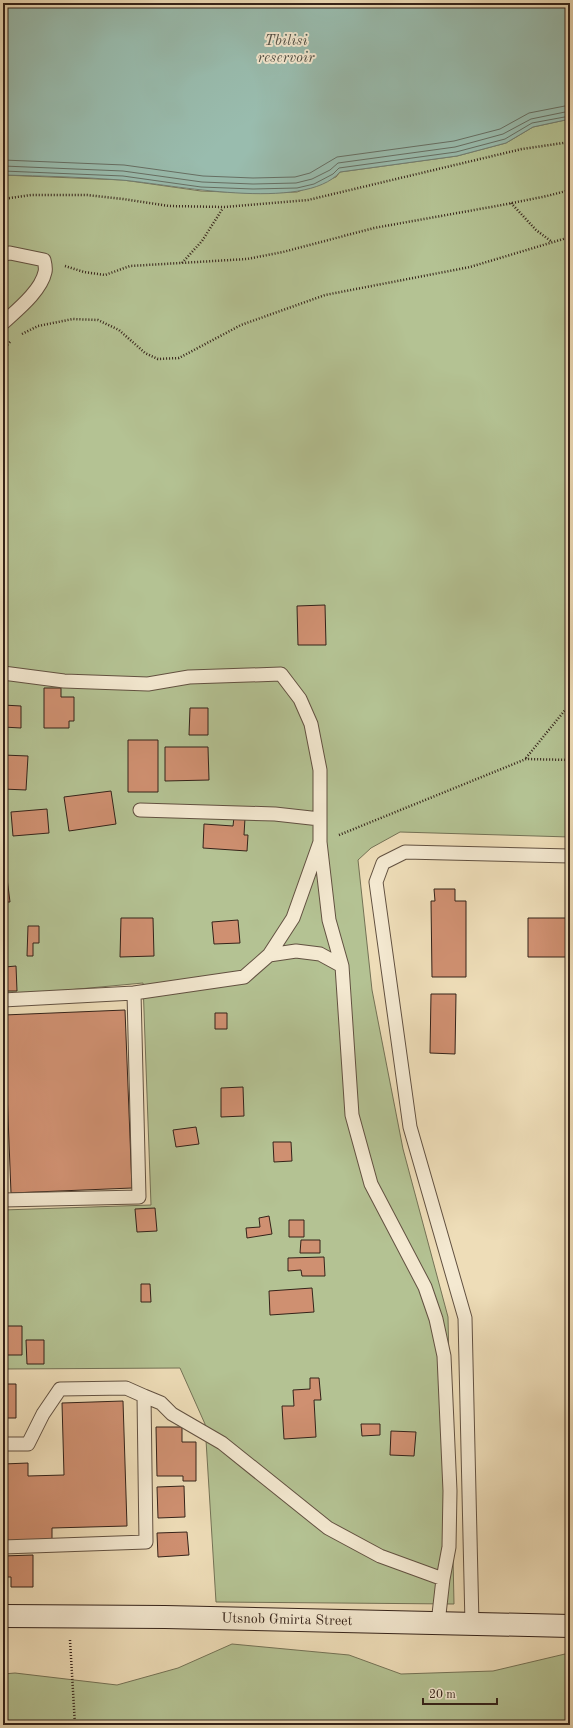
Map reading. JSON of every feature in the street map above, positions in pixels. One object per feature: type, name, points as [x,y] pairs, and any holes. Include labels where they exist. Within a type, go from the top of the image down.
[{"type":"main road","name":"Utsnob Gmirta Street","points":[[3,1616],[570,1626]]},
{"type":"lane","points":[[3,254],[10,253],[44,260],[46,271],[42,283],[3,323]]},
{"type":"lane","points":[[3,673],[64,681],[148,684],[189,677],[281,674],[300,699],[311,724],[320,770],[320,842],[329,920],[342,966],[352,1115],[371,1184],[425,1287],[436,1319],[444,1356],[450,1499],[449,1547],[442,1579],[438,1623]]},
{"type":"lane","points":[[140,810],[275,814],[320,819]]},
{"type":"lane","points":[[3,1000],[134,993],[244,977],[269,955],[293,918],[320,842]]},
{"type":"lane","points":[[472,1624],[465,1318],[410,1128],[376,882],[384,863],[405,852],[570,856]]},
{"type":"lane","points":[[269,955],[296,951],[320,954],[342,966]]},
{"type":"lane","points":[[3,1200],[139,1197],[134,993]]},
{"type":"lane","points":[[3,1444],[28,1444],[43,1414],[60,1390],[126,1388],[161,1403],[172,1414],[222,1443],[328,1528],[380,1556],[442,1579]]},
{"type":"lane","points":[[3,1547],[146,1542],[144,1396]]},
{"type":"path","points":[[3,199],[31,195],[87,195],[169,206],[224,207],[308,200],[522,149],[570,142]]},
{"type":"path","points":[[44,260],[84,272],[105,275],[130,266],[247,259],[283,252],[374,228],[511,203],[570,190]]},
{"type":"path","points":[[511,203],[536,230],[552,242]]},
{"type":"path","points":[[182,262],[202,241],[224,207]]},
{"type":"path","points":[[17,336],[38,326],[73,319],[98,320],[119,330],[145,353],[158,360],[179,358],[199,345],[241,325],[325,294],[470,267],[570,237]]},
{"type":"path","points":[[3,349],[12,340]]},
{"type":"path","points":[[526,758],[570,704]]},
{"type":"path","points":[[320,842],[526,758],[570,760]]},
{"type":"path","points":[[69,1616],[75,1725]]},
{"type":"green space","points":[[570,119],[570,837],[400,832],[371,848],[358,860],[372,990],[403,1149],[448,1317],[454,1604],[216,1602],[205,1424],[180,1368],[3,1369],[3,1210],[151,1205],[143,983],[3,996],[3,175],[123,180],[201,191],[253,193],[297,192],[336,177],[340,172],[457,156],[506,143],[533,127]]},
{"type":"green space","points":[[232,1644],[349,1655],[401,1674],[493,1671],[570,1654],[570,1725],[3,1725],[3,1674],[15,1673],[117,1685],[178,1668]]},
{"type":"water","name":"Tbilisi reservoir","points":[[3,3],[570,3],[570,119],[533,127],[506,143],[457,156],[340,172],[322,184],[298,191],[268,194],[203,190],[121,180],[3,175]]},
{"type":"building","points":[[325,605],[326,645],[298,645],[297,606]]},
{"type":"building","points":[[44,688],[61,688],[61,697],[74,697],[74,721],[69,721],[69,728],[44,728]]},
{"type":"building","points":[[3,705],[21,706],[21,728],[3,727]]},
{"type":"building","points":[[190,708],[208,708],[208,735],[189,735]]},
{"type":"building","points":[[128,740],[158,740],[158,792],[128,792]]},
{"type":"building","points":[[165,747],[208,747],[209,780],[165,781]]},
{"type":"building","points":[[3,755],[28,756],[26,790],[3,789]]},
{"type":"building","points":[[111,791],[116,824],[69,831],[64,797]]},
{"type":"building","points":[[47,809],[49,833],[13,836],[11,812]]},
{"type":"building","points":[[234,817],[245,818],[244,835],[248,835],[247,851],[203,848],[204,824],[233,826]]},
{"type":"building","points":[[6,870],[10,902],[3,902],[3,871]]},
{"type":"building","points":[[434,889],[455,889],[455,901],[466,901],[466,977],[432,977],[431,901],[435,901]]},
{"type":"building","points":[[121,918],[153,918],[154,956],[120,957]]},
{"type":"building","points":[[528,918],[570,918],[570,957],[528,957]]},
{"type":"building","points":[[238,920],[240,943],[214,944],[212,922]]},
{"type":"building","points":[[28,926],[39,926],[39,943],[33,943],[33,956],[27,956]]},
{"type":"building","points":[[16,966],[17,991],[6,991],[5,967]]},
{"type":"building","points":[[431,994],[456,994],[455,1054],[430,1053]]},
{"type":"building","points":[[125,1010],[132,1188],[11,1193],[4,1015]]},
{"type":"building","points":[[215,1013],[227,1013],[227,1029],[215,1029]]},
{"type":"building","points":[[243,1087],[244,1116],[221,1117],[221,1088]]},
{"type":"building","points":[[196,1127],[199,1144],[176,1147],[173,1130]]},
{"type":"building","points":[[273,1142],[291,1142],[292,1161],[274,1162]]},
{"type":"building","points":[[155,1208],[157,1231],[137,1232],[135,1209]]},
{"type":"building","points":[[269,1216],[272,1234],[247,1238],[246,1228],[260,1227],[259,1218]]},
{"type":"building","points":[[289,1220],[304,1220],[304,1237],[289,1237]]},
{"type":"building","points":[[301,1240],[320,1240],[320,1253],[300,1253]]},
{"type":"building","points":[[324,1257],[325,1276],[302,1276],[301,1270],[288,1271],[288,1258]]},
{"type":"building","points":[[141,1284],[150,1284],[151,1302],[141,1302]]},
{"type":"building","points":[[312,1288],[314,1312],[270,1315],[269,1291]]},
{"type":"building","points":[[3,1326],[22,1326],[22,1355],[3,1355]]},
{"type":"building","points":[[26,1340],[44,1340],[44,1364],[27,1364]]},
{"type":"building","points":[[310,1378],[319,1378],[321,1400],[314,1400],[316,1437],[284,1439],[282,1406],[294,1406],[293,1390],[310,1389]]},
{"type":"building","points":[[3,1384],[16,1384],[16,1418],[3,1418]]},
{"type":"building","points":[[123,1401],[127,1526],[52,1528],[52,1541],[3,1542],[3,1464],[28,1463],[28,1476],[64,1475],[62,1403]]},
{"type":"building","points":[[361,1424],[380,1424],[380,1435],[362,1436]]},
{"type":"building","points":[[156,1427],[182,1427],[182,1442],[196,1442],[196,1481],[183,1481],[183,1476],[157,1476]]},
{"type":"building","points":[[391,1431],[416,1432],[414,1456],[390,1455]]},
{"type":"building","points":[[184,1486],[185,1517],[158,1518],[157,1487]]},
{"type":"building","points":[[187,1532],[189,1555],[158,1557],[157,1533]]},
{"type":"building","points":[[33,1555],[33,1587],[11,1587],[11,1577],[3,1577],[3,1556]]}]
